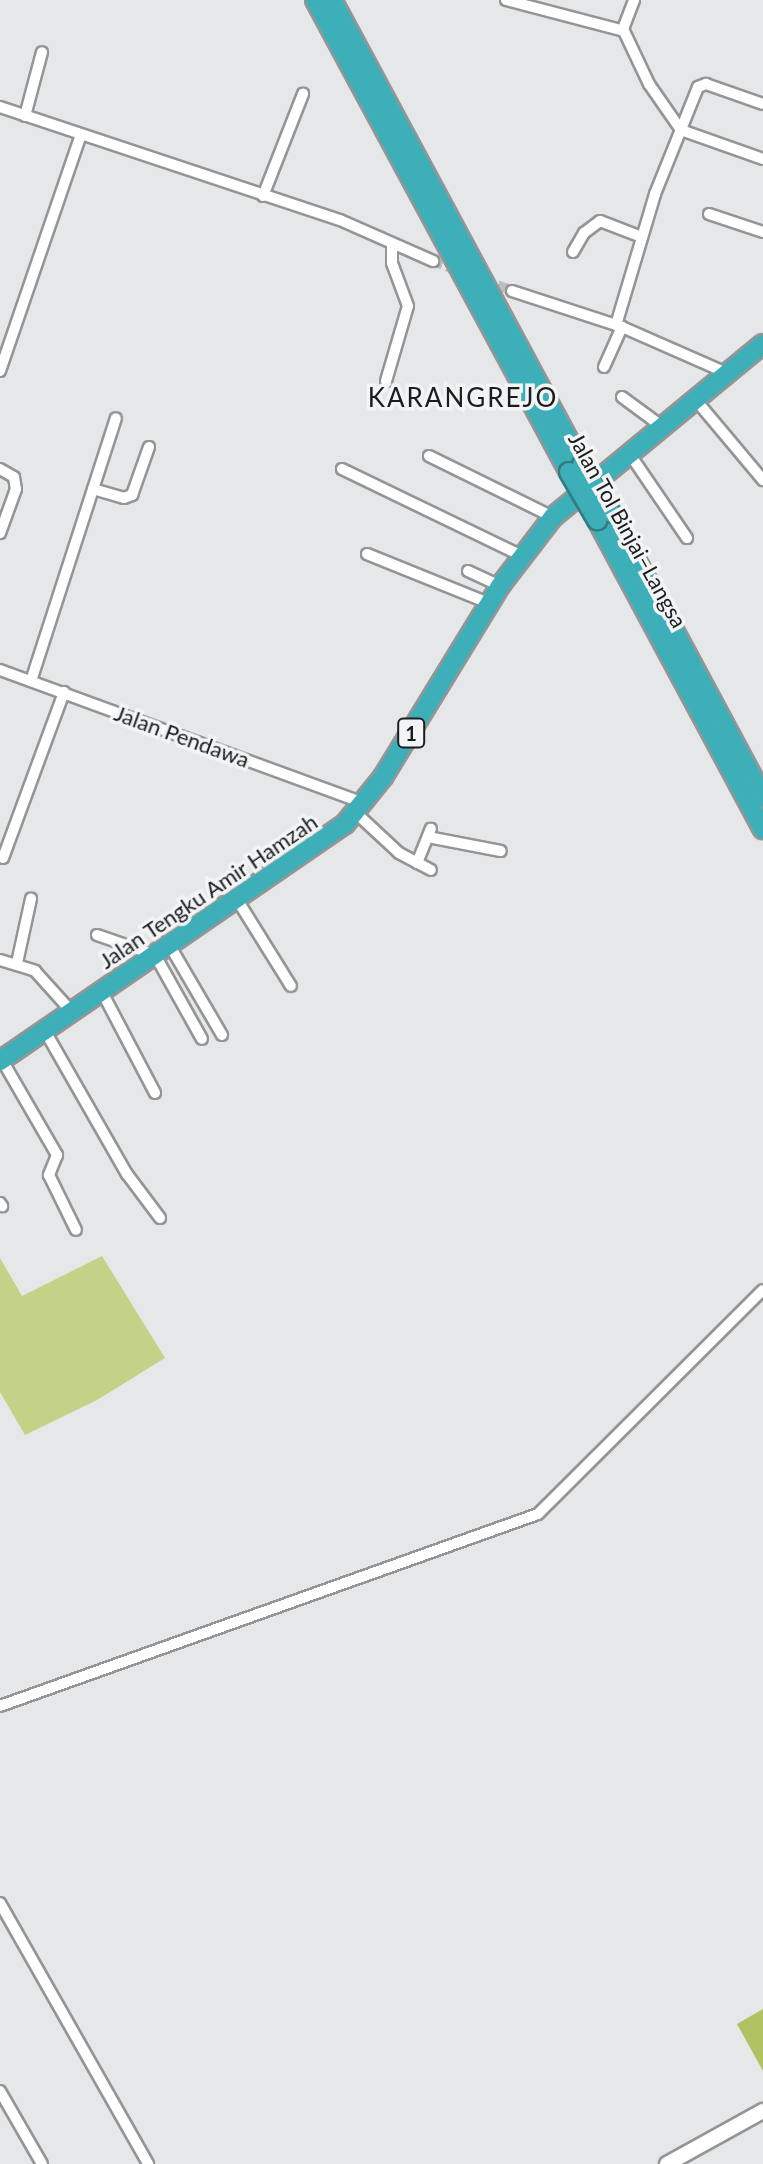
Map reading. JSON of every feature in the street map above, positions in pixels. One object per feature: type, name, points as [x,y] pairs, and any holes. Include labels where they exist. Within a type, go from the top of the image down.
[{"type":"highway","name":"Jalan Tol Binjai–Langsa","points":[[315,0],[763,797]]},
{"type":"highway","name":"Jalan Tol Binjai–Langsa","points":[[332,0],[576,468]]},
{"type":"highway","name":"Jalan Tengku Amir Hamzah","points":[[1,1060],[324,843],[360,808],[500,586],[553,517],[627,451],[763,344]]},
{"type":"highway","name":"Jalan Tol Binjai–Langsa","points":[[604,517],[763,829]]},
{"type":"street","points":[[506,0],[623,29]]},
{"type":"street","points":[[634,0],[623,29],[649,84],[681,130],[763,159]]},
{"type":"street","points":[[25,116],[42,52]]},
{"type":"street","points":[[604,367],[619,326],[642,237],[681,130],[702,84],[763,104]]},
{"type":"street","points":[[263,196],[303,94]]},
{"type":"street","points":[[0,107],[80,137],[340,220],[392,246],[433,261]]},
{"type":"street","points":[[0,371],[80,137]]},
{"type":"street","points":[[709,214],[763,232]]},
{"type":"street","points":[[573,252],[584,233],[600,221],[642,237]]},
{"type":"street","points":[[386,381],[408,306],[392,263],[392,246]]},
{"type":"street","points":[[512,291],[619,326],[727,373]]},
{"type":"street","points":[[622,397],[660,425]]},
{"type":"street","points":[[693,397],[763,480]]},
{"type":"street","points":[[31,681],[116,418]]},
{"type":"street","points":[[93,489],[124,498],[132,495],[149,447]]},
{"type":"street","points":[[627,451],[687,538]]},
{"type":"street","points":[[429,456],[553,517]]},
{"type":"street","points":[[0,469],[16,482],[0,533]]},
{"type":"street","points":[[342,469],[522,556]]},
{"type":"street","points":[[367,554],[491,604]]},
{"type":"street","points":[[468,571],[500,586]]},
{"type":"street","name":"Jalan Pendawa","points":[[0,670],[360,808],[417,863],[431,870]]},
{"type":"street","points":[[3,858],[64,692]]},
{"type":"street","points":[[417,863],[429,833],[501,851]]},
{"type":"street","points":[[17,963],[31,899]]},
{"type":"street","points":[[238,901],[291,986]]},
{"type":"street","points":[[97,935],[162,950],[222,1035]]},
{"type":"street","points":[[162,950],[202,1039]]},
{"type":"street","points":[[0,960],[17,963],[37,973],[72,1012]]},
{"type":"street","points":[[102,992],[155,1093]]},
{"type":"street","points":[[45,1031],[119,1161],[160,1218]]},
{"type":"street","points":[[1,1060],[57,1155],[49,1175],[76,1230]]},
{"type":"street","points":[[0,1706],[538,1514],[763,1290]]},
{"type":"street","points":[[0,1903],[148,2164]]},
{"type":"street","points":[[0,2091],[42,2164]]},
{"type":"street","points":[[667,2164],[763,2111]]},
{"type":"green space","points":[[102,1256],[165,1358],[97,1400],[25,1435],[0,1392],[0,1258],[22,1296]]},
{"type":"green space","points":[[763,2009],[763,2071],[737,2024]]},
{"type":"tunnel","points":[[433,261],[461,272]]},
{"type":"tunnel","points":[[484,280],[512,291]]},
{"type":"district","name":"KARANGREJO","points":[[463,398]]}]
